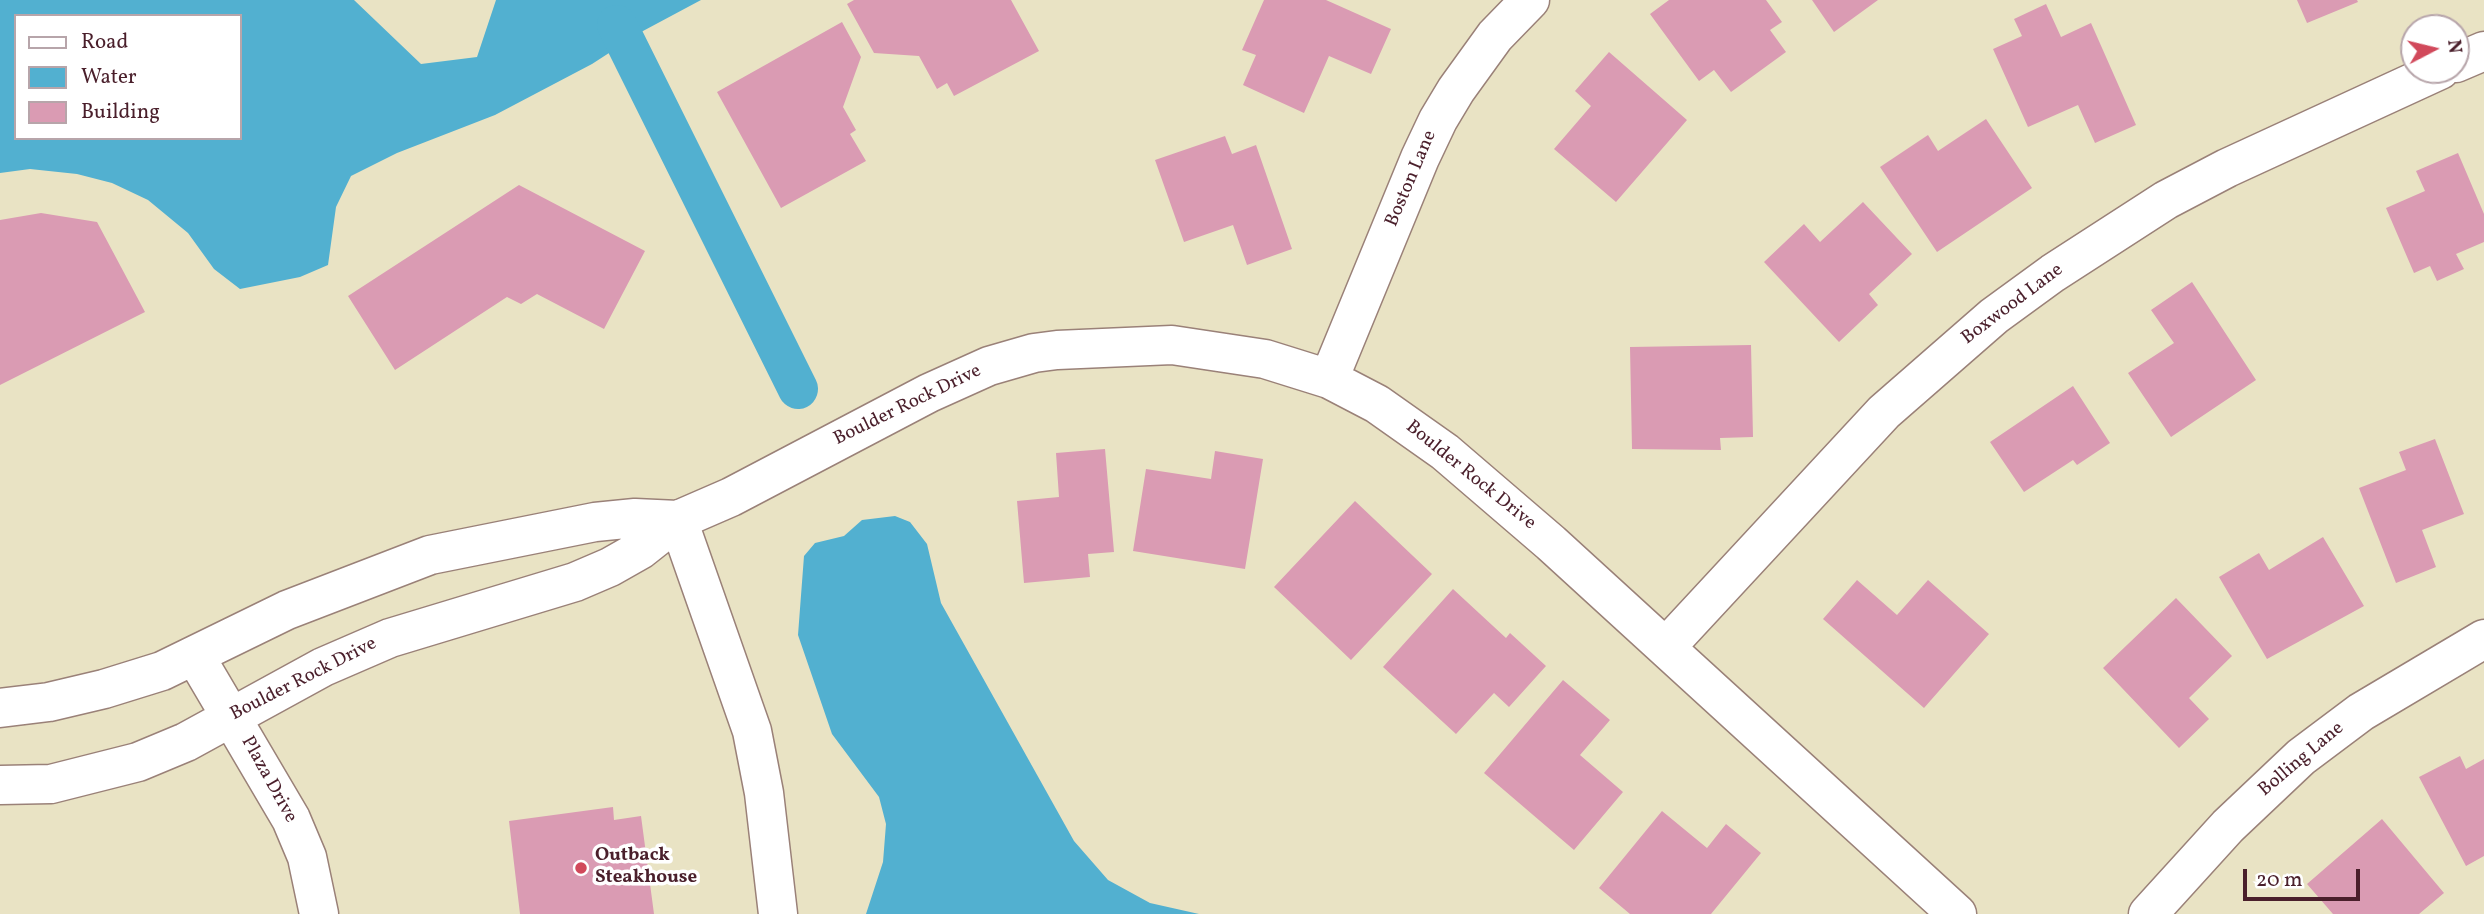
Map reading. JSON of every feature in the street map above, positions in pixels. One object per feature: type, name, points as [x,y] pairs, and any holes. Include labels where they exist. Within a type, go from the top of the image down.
[{"type":"street","name":"Boston Lane","points":[[1329,379],[1438,120],[1488,45],[1530,0]]},
{"type":"street","name":"Boxwood Lane","points":[[1666,647],[1884,412],[1994,316],[2053,272],[2166,200],[2227,168],[2410,84]]},
{"type":"street","name":"Boulder Rock Drive","points":[[0,785],[51,784],[96,775],[162,752],[323,667],[390,638],[562,586],[610,567],[640,550],[678,520],[731,497],[929,393],[989,366],[1034,353],[1102,346],[1172,345],[1265,359],[1329,379],[1377,404],[1445,452],[1666,647],[1957,914]]},
{"type":"street","name":"Boulder Rock Drive","points":[[0,708],[104,689],[162,671],[287,610],[430,555],[595,522],[635,518],[678,520]]},
{"type":"street","points":[[678,520],[752,731],[764,793],[778,914]]},
{"type":"street","name":"Bolling Lane","points":[[2148,914],[2228,826],[2301,757],[2361,712],[2458,651],[2484,639]]},
{"type":"street","name":"Plaza Drive","points":[[195,656],[296,830],[307,857],[319,914]]},
{"type":"water","points":[[0,0],[354,0],[421,64],[477,57],[496,0],[701,0],[643,31],[592,64],[495,115],[397,153],[351,176],[336,207],[328,265],[300,277],[240,289],[214,269],[188,233],[148,200],[112,183],[77,174],[30,169],[0,173]]},
{"type":"water","points":[[895,516],[910,522],[927,544],[941,603],[1074,841],[1108,880],[1150,903],[1199,914],[866,914],[883,862],[886,824],[879,797],[832,734],[798,635],[804,556],[815,543],[844,536],[862,520]]},
{"type":"building","points":[[854,0],[1011,0],[1039,51],[954,96],[947,83],[937,89],[919,56],[874,53],[847,4]]},
{"type":"building","points":[[1264,0],[1326,0],[1391,29],[1371,74],[1329,56],[1304,113],[1243,85],[1256,55],[1242,50]]},
{"type":"building","points":[[1669,0],[1766,0],[1782,22],[1770,30],[1786,52],[1731,92],[1714,70],[1699,81],[1650,14]]},
{"type":"building","points":[[1812,0],[1878,0],[1834,32]]},
{"type":"building","points":[[2297,0],[2357,0],[2358,2],[2307,23]]},
{"type":"building","points":[[2046,4],[2061,37],[2091,23],[2136,125],[2095,143],[2078,105],[2028,127],[1993,49],[2022,36],[2014,19]]},
{"type":"building","points":[[842,22],[861,57],[843,107],[856,130],[850,134],[866,161],[781,208],[717,92]]},
{"type":"building","points":[[1609,52],[1687,120],[1616,202],[1554,149],[1591,106],[1575,91]]},
{"type":"building","points":[[1986,119],[2032,188],[1937,252],[1880,167],[1928,135],[1938,151]]},
{"type":"building","points":[[1225,136],[1232,154],[1256,145],[1292,249],[1247,265],[1233,225],[1184,242],[1155,160]]},
{"type":"building","points":[[2458,153],[2484,214],[2484,242],[2456,254],[2464,269],[2437,281],[2430,266],[2414,273],[2386,208],[2425,191],[2416,171]]},
{"type":"building","points":[[519,185],[645,251],[604,329],[537,294],[521,304],[507,297],[395,370],[348,296]]},
{"type":"building","points":[[1863,202],[1912,254],[1869,294],[1878,305],[1839,342],[1764,262],[1804,224],[1820,242]]},
{"type":"building","points":[[41,213],[97,222],[145,312],[0,385],[0,220]]},
{"type":"building","points":[[2192,282],[2256,380],[2171,437],[2128,373],[2174,343],[2151,310]]},
{"type":"building","points":[[1751,345],[1753,437],[1720,438],[1721,450],[1632,449],[1630,347]]},
{"type":"building","points":[[2073,386],[2110,443],[2077,465],[2073,460],[2024,492],[1990,442]]},
{"type":"building","points":[[2435,439],[2464,514],[2422,530],[2436,567],[2396,583],[2359,488],[2406,470],[2399,452]]},
{"type":"building","points":[[1105,449],[1114,552],[1088,554],[1090,577],[1024,583],[1017,501],[1059,497],[1056,453]]},
{"type":"building","points":[[1215,451],[1263,459],[1245,569],[1133,551],[1146,469],[1211,479]]},
{"type":"building","points":[[1355,501],[1432,574],[1351,660],[1274,587]]},
{"type":"building","points":[[2323,537],[2364,606],[2267,659],[2219,577],[2259,553],[2269,570]]},
{"type":"building","points":[[1857,580],[1897,615],[1928,580],[1989,634],[1924,708],[1823,619]]},
{"type":"building","points":[[1453,589],[1506,638],[1510,633],[1546,666],[1509,707],[1494,693],[1456,734],[1383,667]]},
{"type":"building","points":[[2176,598],[2232,656],[2189,698],[2209,719],[2179,748],[2103,668]]},
{"type":"building","points":[[1563,680],[1610,720],[1580,755],[1623,792],[1574,850],[1484,773]]},
{"type":"building","points":[[2460,756],[2466,769],[2484,759],[2484,856],[2466,866],[2419,777]]},
{"type":"building","name":"Outback Steakhouse","points":[[613,807],[614,820],[641,816],[654,914],[520,914],[509,821]]},
{"type":"building","points":[[1662,811],[1707,848],[1726,824],[1761,853],[1711,914],[1630,914],[1599,888]]},
{"type":"building","points":[[2382,819],[2444,893],[2419,914],[2333,914],[2307,884]]},
{"type":"waterway","points":[[617,25],[798,389]]},
{"type":"place","name":"Outback Steakhouse","points":[[581,868]]}]
